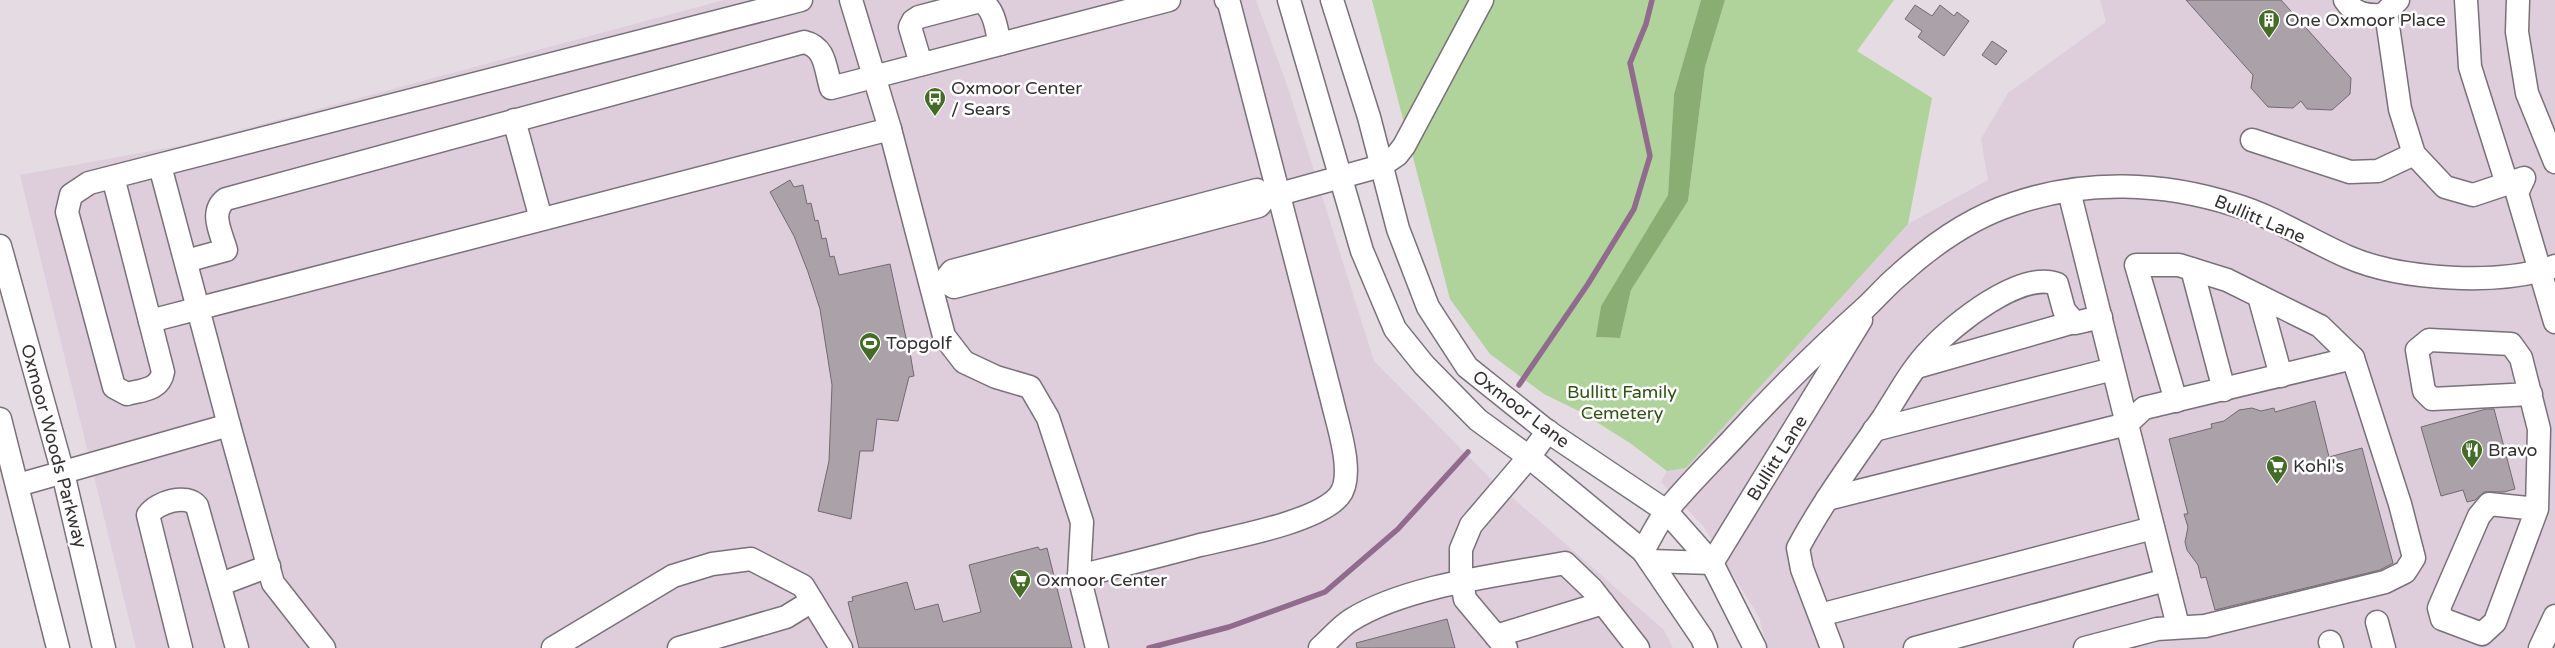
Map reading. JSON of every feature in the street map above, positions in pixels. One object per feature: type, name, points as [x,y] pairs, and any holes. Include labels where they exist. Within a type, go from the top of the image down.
[{"type":"street","points":[[113,177],[163,372],[162,380],[156,386],[127,394],[119,391],[114,386],[68,212],[71,195],[89,183],[802,0]]},
{"type":"street","points":[[851,0],[937,283],[944,336],[964,362],[996,377],[1030,387],[1048,418],[1082,522],[1079,576],[1097,648]]},
{"type":"street","points":[[186,261],[226,250],[215,212],[219,204],[226,198],[804,42],[814,44],[820,49],[831,88],[1169,0]]},
{"type":"street","points":[[1079,576],[1286,524],[1324,508],[1339,496],[1345,474],[1344,453],[1271,196],[1229,3],[1226,0]]},
{"type":"street","name":"Oxmoor Lane","points":[[1289,0],[1303,41],[1339,177],[1362,252],[1395,329],[1424,365],[1478,420],[1529,457],[1646,556],[1702,638],[1706,648]]},
{"type":"street","name":"Oxmoor Lane","points":[[1332,0],[1369,117],[1398,229],[1428,307],[1467,367],[1548,431],[1666,511],[1712,562],[1755,648]]},
{"type":"street","points":[[937,283],[952,271],[1257,190],[1271,196],[1382,166],[1397,155],[1404,146],[1482,0]]},
{"type":"street","points":[[2345,0],[2357,12],[2367,16],[2382,15],[2392,6]]},
{"type":"street","points":[[2466,0],[2470,67],[2516,181],[2517,193],[2548,268],[2555,322]]},
{"type":"street","points":[[2518,0],[2516,32],[2527,93],[2555,162]]},
{"type":"street","points":[[921,64],[910,27],[913,21],[918,17],[980,1],[987,4],[991,11],[1000,44]]},
{"type":"street","points":[[2392,6],[2400,109],[2414,154],[2445,187],[2473,195],[2547,170],[2555,170]]},
{"type":"street","points":[[514,120],[542,219]]},
{"type":"street","points":[[150,321],[890,129]]},
{"type":"street","points":[[2252,140],[2350,172],[2378,171],[2414,154]]},
{"type":"street","points":[[160,166],[273,582],[324,648]]},
{"type":"street","name":"Bullitt Lane","points":[[1646,556],[1666,511],[1780,387],[1898,275],[1943,239],[1986,215],[2022,201],[2099,186],[2151,186],[2193,192],[2239,206],[2351,258],[2411,273],[2451,277],[2489,277],[2548,268]]},
{"type":"street","points":[[2069,191],[2178,626]]},
{"type":"street","name":"Oxmoor Woods Parkway","points":[[0,246],[63,473],[104,648]]},
{"type":"street","points":[[2085,648],[2157,629],[2178,626],[2206,626],[2386,582],[2405,572],[2414,558],[2400,504],[2353,358],[2320,326],[2228,280],[2179,265],[2136,264],[2176,401]]},
{"type":"street","points":[[2192,269],[2224,390]]},
{"type":"street","points":[[1832,648],[1802,569],[1798,548],[1827,499],[1917,367],[1930,350],[1972,311],[2028,283],[2048,280],[2057,284],[2064,310],[2074,322]]},
{"type":"street","points":[[2259,296],[2281,376]]},
{"type":"street","name":"Bullitt Lane","points":[[1712,562],[1873,300]]},
{"type":"street","points":[[1917,367],[2074,322],[2100,317]]},
{"type":"street","points":[[2530,394],[2432,399],[2424,391],[2417,350],[2430,340],[2511,344],[2521,358],[2530,394],[2547,427],[2537,509],[2495,622],[2482,634],[2442,619],[2439,608],[2479,516],[2489,504],[2537,509]]},
{"type":"street","points":[[1827,499],[2127,424],[2144,408],[2353,358]]},
{"type":"street","points":[[1874,430],[2114,369]]},
{"type":"street","points":[[0,419],[58,648]]},
{"type":"street","points":[[18,485],[229,425]]},
{"type":"street","points":[[1548,431],[1529,457],[1471,526],[1461,549],[1462,581],[1466,599],[1501,642],[1603,603]]},
{"type":"street","points":[[181,648],[148,522],[148,514],[152,508],[185,498],[192,500],[197,506],[234,638],[254,648]]},
{"type":"street","points":[[1820,615],[2153,528]]},
{"type":"street","points":[[1646,556],[1712,562]]},
{"type":"street","points":[[563,646],[673,576],[712,564],[751,559],[803,586],[841,648]]},
{"type":"street","points":[[1320,648],[1350,620],[1387,602],[1462,581],[1565,563],[1603,603],[1637,648]]},
{"type":"street","points":[[220,584],[269,566]]},
{"type":"street","points":[[1915,648],[2166,580]]},
{"type":"street","points":[[679,648],[786,617],[812,601]]},
{"type":"street","points":[[2540,648],[2555,616]]},
{"type":"street","points":[[2377,622],[2384,648]]},
{"type":"shaded area","points":[[724,0],[1256,0],[1288,88],[1374,361],[1490,478],[1664,630],[1673,648],[136,648],[20,175],[184,145]]},
{"type":"shaded area","points":[[2100,0],[2555,0],[2555,648],[1767,648],[1759,617],[1703,526],[1661,482],[1667,471],[1686,468],[1908,224],[1988,180],[1981,139],[2008,93],[2106,22]]},
{"type":"green space","name":"Bullitt Family Cemetery","points":[[1372,0],[1701,0],[1674,94],[1668,195],[1601,306],[1597,337],[1620,338],[1631,290],[1688,201],[1705,67],[1725,0],[1894,0],[1857,51],[1932,98],[1908,224],[1686,468],[1667,471],[1630,443],[1579,411],[1544,394],[1490,354],[1450,299]]},
{"type":"green space","points":[[1701,0],[1725,0],[1705,67],[1688,201],[1631,290],[1620,338],[1596,337],[1601,306],[1668,195],[1674,94]]},
{"type":"building","name":"One Oxmoor Place","points":[[2186,0],[2281,0],[2351,78],[2350,94],[2332,110],[2307,109],[2301,101],[2293,108],[2268,107],[2251,88],[2253,75]]},
{"type":"building","points":[[1915,5],[1932,16],[1940,5],[1954,16],[1957,12],[1969,21],[1944,56],[1918,37],[1922,31],[1905,19]]},
{"type":"building","points":[[1992,41],[2007,51],[1996,65],[1982,55]]},
{"type":"building","name":"Topgolf","points":[[790,180],[794,187],[803,185],[807,204],[811,203],[815,221],[818,220],[822,239],[826,238],[830,257],[834,256],[839,275],[890,264],[906,338],[909,339],[914,376],[909,377],[898,421],[877,419],[873,451],[860,451],[851,519],[818,511],[829,461],[832,385],[820,309],[794,236],[770,192]]},
{"type":"building","name":"Kohl's","points":[[2315,401],[2329,457],[2362,448],[2393,563],[2380,570],[2215,610],[2206,577],[2201,578],[2198,565],[2187,550],[2185,542],[2188,527],[2184,514],[2188,514],[2169,439],[2212,428],[2211,424],[2224,421],[2239,410],[2252,408],[2261,411],[2274,408],[2275,412]]},
{"type":"building","name":"Bravo","points":[[2486,409],[2494,409],[2515,489],[2504,492],[2484,492],[2475,500],[2467,502],[2463,490],[2441,496],[2421,427]]},
{"type":"building","name":"Oxmoor Center","points":[[1038,547],[1040,550],[1047,548],[1072,648],[859,648],[848,602],[853,601],[852,597],[907,582],[915,610],[938,604],[943,622],[981,612],[969,565]]},
{"type":"building","points":[[1447,619],[1455,648],[1357,648],[1356,643]]},
{"type":"waterway","points":[[1519,385],[1588,284],[1634,209],[1650,156],[1630,63],[1646,24],[1652,0]]},
{"type":"waterway","points":[[1149,648],[1229,627],[1325,592],[1398,529],[1468,452]]},
{"type":"place","name":"One Oxmoor Place","points":[[2269,39]]},
{"type":"place","name":"Oxmoor Center / Sears","points":[[935,117]]},
{"type":"place","name":"Topgolf","points":[[870,362]]},
{"type":"place","name":"Bravo","points":[[2472,469]]},
{"type":"place","name":"Kohl's","points":[[2277,485]]},
{"type":"place","name":"Oxmoor Center","points":[[1020,599]]}]
